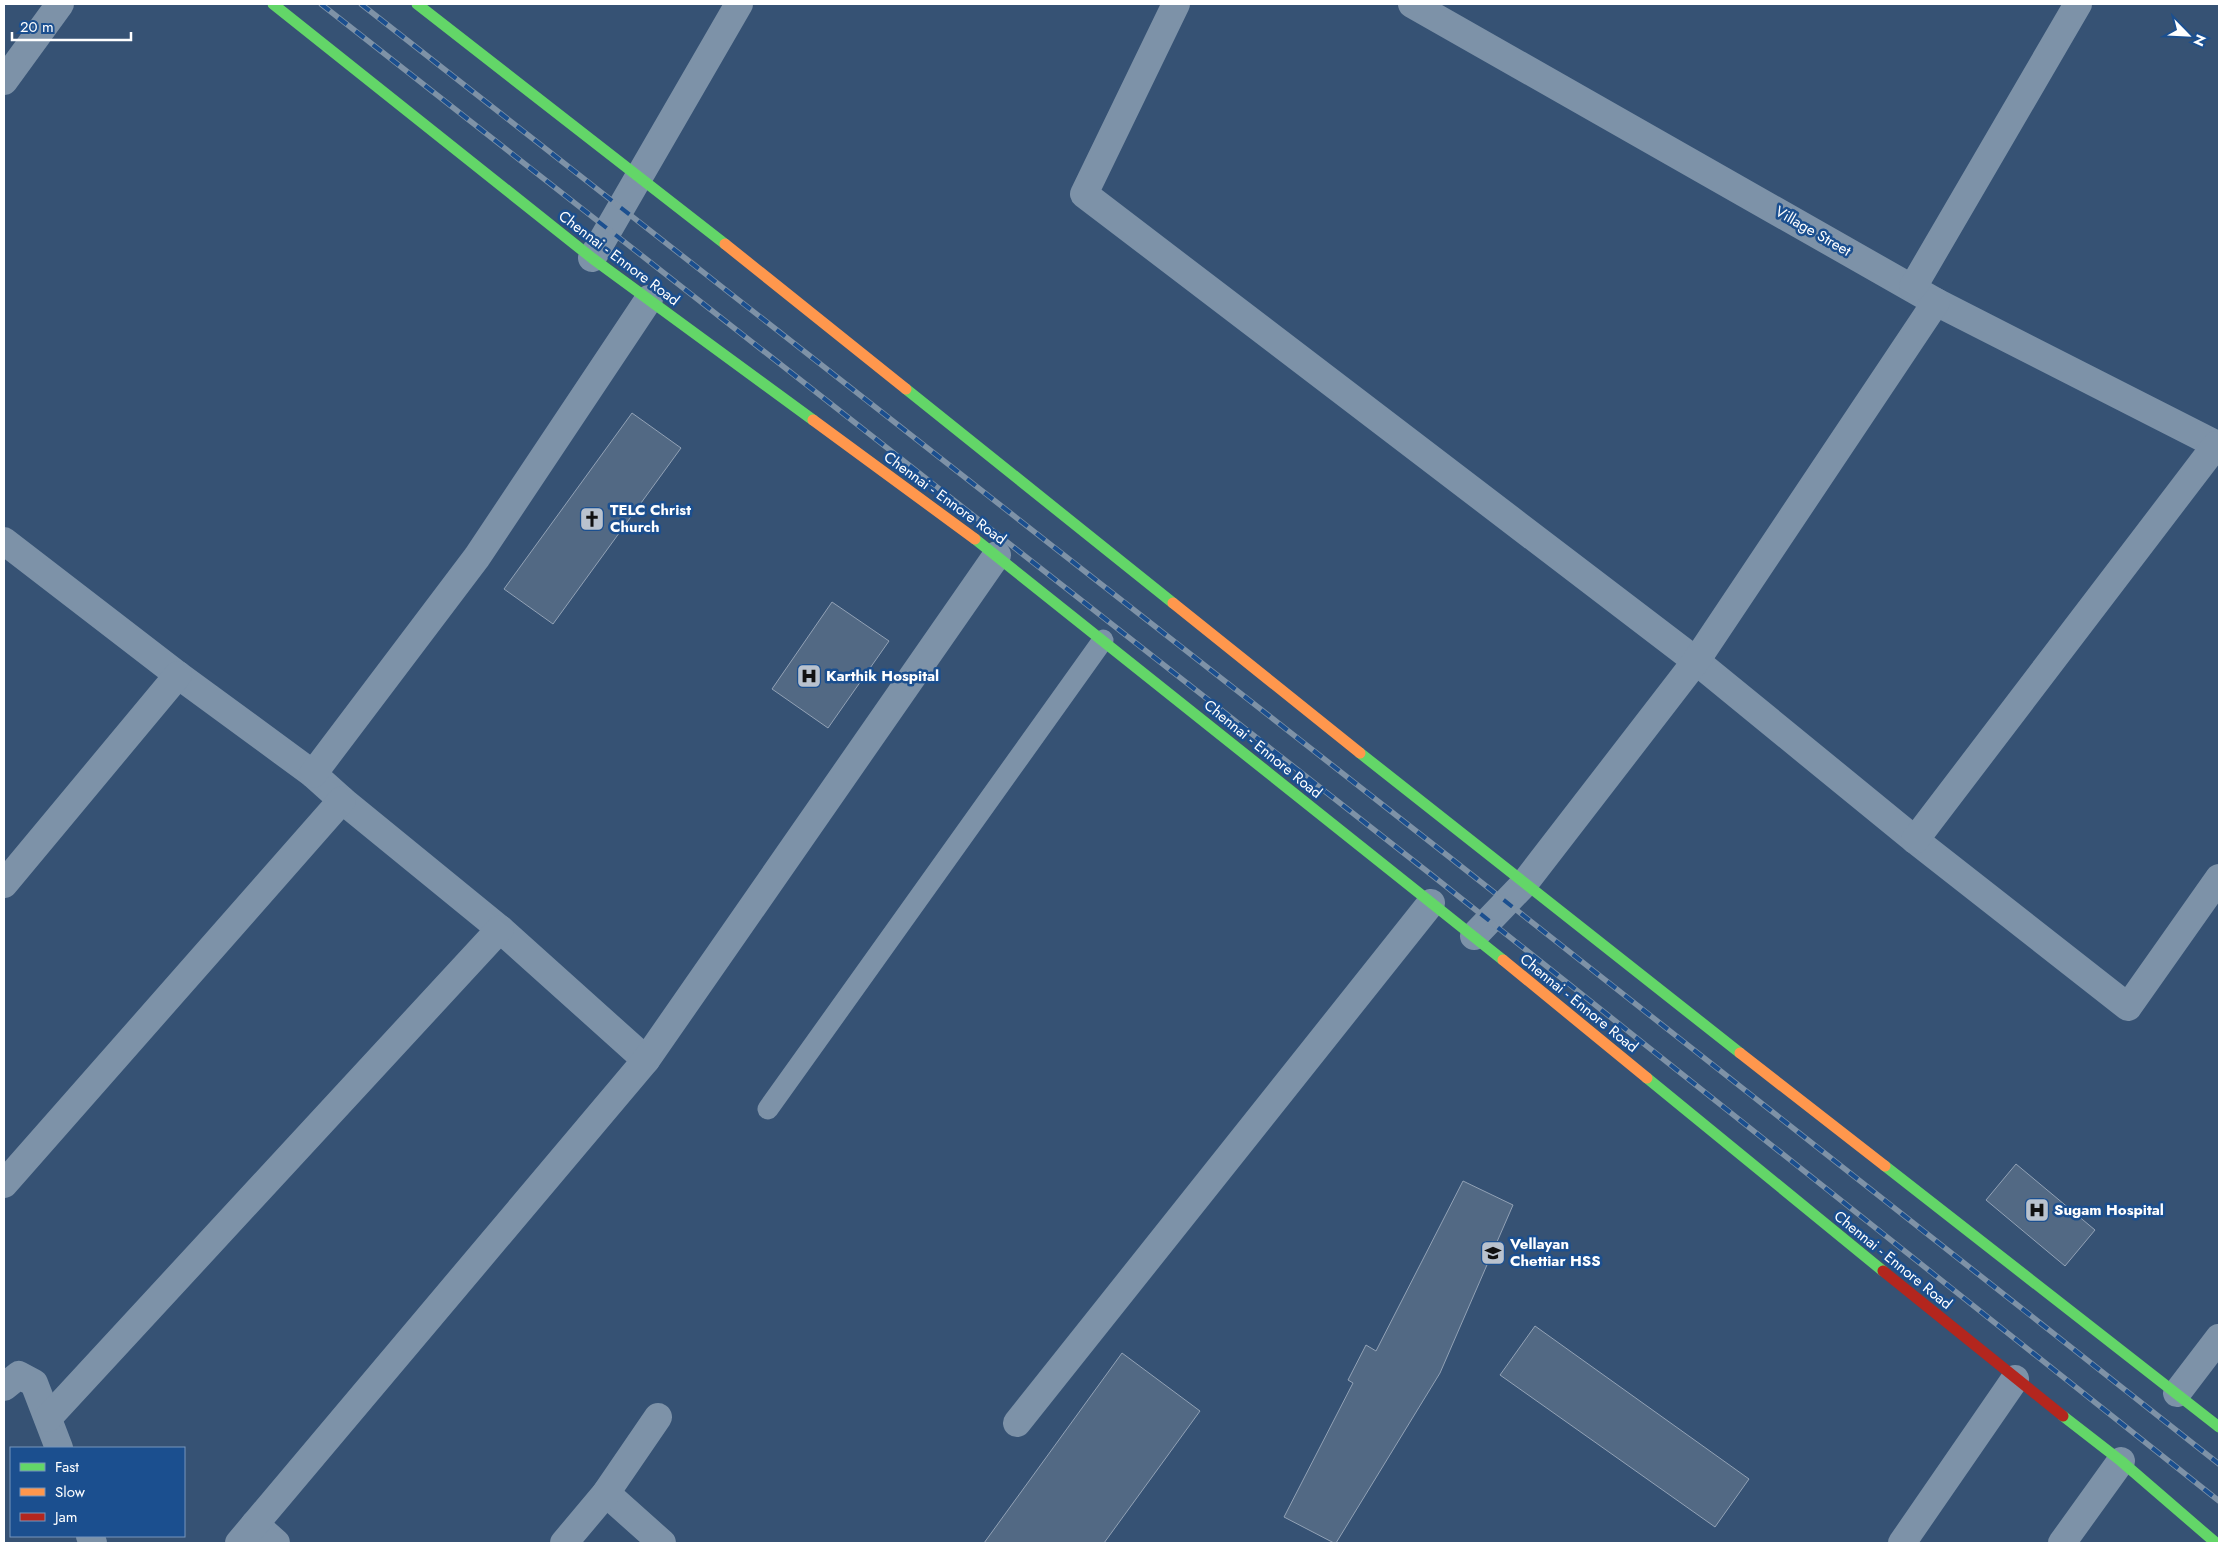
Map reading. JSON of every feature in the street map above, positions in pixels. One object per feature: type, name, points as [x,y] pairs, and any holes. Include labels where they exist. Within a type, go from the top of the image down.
[{"type":"main road","name":"Chennai - Ennore Road","points":[[273,4],[592,258],[997,555],[1474,936],[2015,1379],[2121,1461],[2216,1543]]},
{"type":"main road","points":[[417,4],[641,177],[1524,884],[2219,1427]]},
{"type":"street","points":[[4,81],[60,4]]},
{"type":"street","points":[[592,258],[641,177],[739,4]]},
{"type":"street","points":[[1176,4],[1084,194],[1696,662],[1915,840],[2128,1007],[2219,878]]},
{"type":"street","name":"Village Street","points":[[1412,4],[1913,287],[1936,302],[2217,445]]},
{"type":"street","points":[[1913,287],[2076,4]]},
{"type":"street","points":[[313,774],[477,557],[649,299]]},
{"type":"street","points":[[1474,936],[1524,884],[1696,662],[1936,302]]},
{"type":"street","points":[[1915,840],[2217,445]]},
{"type":"street","points":[[4,541],[178,675],[313,774],[342,800],[500,929],[646,1060]]},
{"type":"street","points":[[276,1543],[247,1534],[646,1060],[997,555]]},
{"type":"street","points":[[4,884],[178,675]]},
{"type":"street","points":[[4,1184],[342,800]]},
{"type":"street","points":[[1017,1423],[1431,903]]},
{"type":"street","points":[[48,1418],[500,929]]},
{"type":"street","points":[[2177,1393],[2219,1338]]},
{"type":"street","points":[[4,1387],[19,1375],[34,1383],[59,1447]]},
{"type":"street","points":[[1902,1543],[2015,1379]]},
{"type":"street","points":[[564,1543],[606,1492],[658,1417]]},
{"type":"street","points":[[2062,1543],[2121,1461]]},
{"type":"street","points":[[606,1492],[662,1543]]},
{"type":"lane","points":[[768,1109],[1103,640]]},
{"type":"building","name":"TELC Christ Church","points":[[632,413],[681,448],[553,624],[504,589]]},
{"type":"building","points":[[832,602],[889,641],[828,728],[772,689]]},
{"type":"building","points":[[2016,1164],[2095,1230],[2065,1266],[1986,1200]]},
{"type":"building","points":[[1463,1181],[1513,1205],[1440,1373],[1336,1543],[1334,1543],[1284,1517],[1353,1383],[1348,1380],[1366,1345],[1376,1351]]},
{"type":"building","points":[[1535,1326],[1749,1479],[1715,1527],[1500,1375]]},
{"type":"building","points":[[1122,1353],[1200,1411],[1104,1543],[984,1543]]},
{"type":"railway","points":[[321,4],[1433,876],[2219,1501]]},
{"type":"railway","points":[[361,4],[1448,856],[2219,1464]]},
{"type":"traffic: fast","points":[[273,4],[592,258],[813,420]]},
{"type":"traffic: fast","points":[[417,4],[725,244]]},
{"type":"traffic: fast","points":[[906,389],[1173,603]]},
{"type":"traffic: fast","points":[[975,539],[1503,960]]},
{"type":"traffic: fast","points":[[1360,753],[1740,1053]]},
{"type":"traffic: fast","points":[[1647,1078],[1883,1271]]},
{"type":"traffic: fast","points":[[1885,1166],[2219,1427]]},
{"type":"traffic: fast","points":[[2063,1416],[2121,1461],[2216,1543]]},
{"type":"traffic: slow","points":[[725,244],[906,389]]},
{"type":"traffic: slow","points":[[813,420],[975,539]]},
{"type":"traffic: slow","points":[[1173,603],[1360,753]]},
{"type":"traffic: slow","points":[[1503,960],[1647,1078]]},
{"type":"traffic: slow","points":[[1740,1053],[1885,1166]]},
{"type":"traffic: jam","points":[[1883,1271],[2063,1416]]},
{"type":"place","name":"TELC Christ Church","points":[[592,519]]},
{"type":"place","name":"Karthik Hospital","points":[[809,676]]},
{"type":"place","name":"Sugam Hospital","points":[[2037,1210]]},
{"type":"place","name":"Vellayan Chettiar HSS","points":[[1493,1253]]}]
